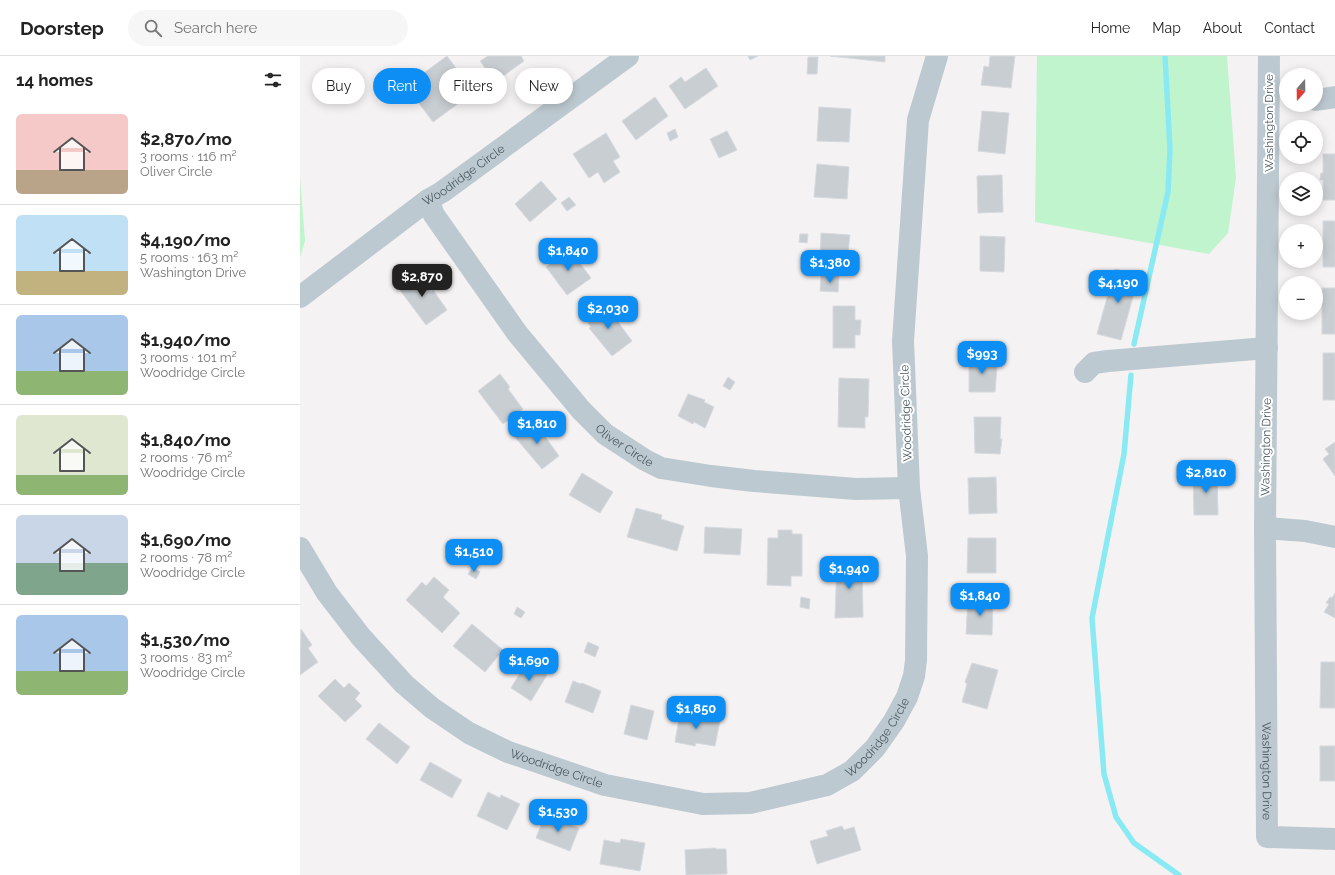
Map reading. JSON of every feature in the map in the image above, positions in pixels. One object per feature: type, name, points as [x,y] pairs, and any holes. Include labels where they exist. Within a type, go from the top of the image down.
[{"type":"street","name":"Woodridge Circle","points":[[300,297],[428,200],[442,192],[628,56]]},
{"type":"street","name":"Woodridge Circle","points":[[300,548],[327,594],[361,637],[404,684],[432,708],[469,733],[508,752],[605,785],[703,804],[750,803],[827,785],[852,771],[875,748],[894,721],[904,703],[914,676],[916,660],[917,556],[909,488],[903,341],[908,250],[914,197],[918,120],[937,56]]},
{"type":"street","name":"Washington Drive","points":[[1269,56],[1278,106],[1267,348],[1265,528],[1267,837],[1335,839]]},
{"type":"street","points":[[1323,99],[1335,97]]},
{"type":"street","name":"Oliver Circle","points":[[428,200],[434,215],[517,333],[576,404],[605,434],[645,460],[661,468],[747,480],[856,489],[909,488]]},
{"type":"street","points":[[1085,372],[1094,364],[1108,362],[1267,348]]},
{"type":"street","points":[[1265,528],[1304,531],[1335,537]]},
{"type":"green space","points":[[1037,56],[1227,56],[1236,178],[1228,233],[1209,254],[1035,222]]},
{"type":"green space","points":[[300,177],[305,241],[300,258]]},
{"type":"building","points":[[447,56],[456,68],[439,68],[439,104],[458,104],[433,122],[420,104],[431,104],[431,68]]},
{"type":"building","points":[[488,56],[521,56],[524,61],[507,73],[507,68],[485,68],[480,61]]},
{"type":"building","points":[[748,56],[758,56],[750,60]]},
{"type":"building","points":[[830,56],[885,56],[885,62]]},
{"type":"building","points":[[990,56],[1015,56],[1011,88],[981,85],[984,66],[989,67]]},
{"type":"building","points":[[808,57],[818,57],[817,74],[807,74]]},
{"type":"building","points":[[706,68],[718,86],[685,109],[669,86],[681,77],[685,82]]},
{"type":"building","points":[[655,97],[668,116],[636,140],[622,121]]},
{"type":"building","points":[[819,107],[851,109],[849,142],[817,141]]},
{"type":"building","points":[[982,111],[1009,113],[1005,154],[978,151]]},
{"type":"building","points":[[675,129],[678,137],[670,141],[667,133]]},
{"type":"building","points":[[727,131],[737,150],[719,158],[710,139]]},
{"type":"building","points":[[606,133],[620,157],[613,161],[620,172],[604,183],[598,172],[589,178],[573,154]]},
{"type":"building","points":[[1323,154],[1335,154],[1335,200],[1323,200]]},
{"type":"building","points":[[817,164],[849,167],[847,199],[814,197]]},
{"type":"building","points":[[1002,175],[1003,212],[978,213],[977,176]]},
{"type":"building","points":[[541,181],[557,199],[530,222],[515,204]]},
{"type":"building","points":[[569,197],[576,205],[567,211],[561,203]]},
{"type":"building","points":[[1323,221],[1335,221],[1335,267],[1323,267]]},
{"type":"building","points":[[821,233],[850,235],[844,275],[812,272],[813,259],[820,259]]},
{"type":"building","points":[[800,234],[808,234],[807,243],[799,242]]},
{"type":"building","points":[[980,236],[1005,237],[1004,272],[980,271]]},
{"type":"building","points":[[570,250],[591,278],[567,295],[546,267]]},
{"type":"building","points":[[1115,269],[1139,275],[1121,340],[1097,334]]},
{"type":"building","points":[[417,271],[431,292],[433,290],[447,310],[426,325],[397,286]]},
{"type":"building","points":[[821,275],[839,276],[838,292],[820,291]]},
{"type":"building","points":[[1323,288],[1335,288],[1335,334],[1322,334]]},
{"type":"building","points":[[604,303],[632,341],[612,356],[589,328],[591,327],[584,318]]},
{"type":"building","points":[[833,306],[855,306],[855,320],[861,320],[860,335],[855,335],[855,348],[833,348]]},
{"type":"building","points":[[1323,353],[1335,353],[1335,400],[1323,400]]},
{"type":"building","points":[[969,357],[995,358],[995,367],[997,367],[995,392],[969,392]]},
{"type":"building","points":[[500,374],[510,387],[508,389],[523,409],[503,424],[478,391]]},
{"type":"building","points":[[728,377],[735,382],[730,390],[723,386]]},
{"type":"building","points":[[839,378],[869,379],[868,417],[865,417],[865,428],[838,427]]},
{"type":"building","points":[[688,394],[705,400],[704,402],[714,407],[705,428],[694,422],[693,424],[678,416]]},
{"type":"building","points":[[974,417],[1001,417],[1000,439],[1002,439],[1000,454],[975,453]]},
{"type":"building","points":[[536,420],[546,433],[544,435],[559,456],[542,469],[515,437]]},
{"type":"building","points":[[1335,442],[1335,476],[1323,459],[1329,454],[1325,449]]},
{"type":"building","points":[[1217,472],[1218,515],[1194,515],[1193,473]]},
{"type":"building","points":[[582,473],[613,492],[600,513],[569,495]]},
{"type":"building","points":[[996,477],[997,513],[969,514],[968,478]]},
{"type":"building","points":[[636,508],[662,515],[661,519],[684,526],[677,551],[627,537]]},
{"type":"building","points":[[705,527],[742,529],[740,555],[704,553]]},
{"type":"building","points":[[778,530],[792,530],[792,534],[802,534],[802,576],[791,576],[791,586],[767,585],[768,538],[778,538]]},
{"type":"building","points":[[968,538],[996,538],[996,573],[967,573]]},
{"type":"building","points":[[837,562],[862,562],[863,617],[835,618]]},
{"type":"building","points":[[473,567],[480,572],[476,579],[468,574]]},
{"type":"building","points":[[434,577],[449,590],[443,597],[460,613],[442,633],[406,600],[422,582],[426,586]]},
{"type":"building","points":[[1335,593],[1335,618],[1324,612],[1329,604],[1326,603]]},
{"type":"building","points":[[801,597],[810,599],[809,609],[800,607]]},
{"type":"building","points":[[968,598],[993,600],[992,635],[966,634]]},
{"type":"building","points":[[517,607],[525,612],[521,618],[514,614]]},
{"type":"building","points":[[472,624],[503,650],[485,672],[453,646]]},
{"type":"building","points":[[301,629],[312,645],[308,648],[318,662],[300,675]]},
{"type":"building","points":[[588,642],[599,647],[595,657],[584,652]]},
{"type":"building","points":[[1321,662],[1335,662],[1335,708],[1320,708]]},
{"type":"building","points":[[526,663],[547,675],[531,701],[511,688]]},
{"type":"building","points":[[972,663],[998,670],[987,709],[962,702],[967,684],[965,682]]},
{"type":"building","points":[[335,679],[344,688],[349,683],[360,693],[355,699],[362,706],[345,722],[318,696]]},
{"type":"building","points":[[573,681],[601,691],[593,713],[565,702]]},
{"type":"building","points":[[631,705],[654,711],[647,740],[624,734]]},
{"type":"building","points":[[681,707],[691,709],[690,716],[720,721],[715,746],[696,743],[695,746],[675,742]]},
{"type":"building","points":[[379,723],[410,747],[397,764],[366,739]]},
{"type":"building","points":[[1320,746],[1335,746],[1335,781],[1320,781]]},
{"type":"building","points":[[430,762],[462,780],[452,798],[420,780]]},
{"type":"building","points":[[488,792],[500,798],[501,795],[520,804],[507,830],[477,816]]},
{"type":"building","points":[[545,815],[579,828],[570,851],[536,838]]},
{"type":"building","points":[[842,826],[844,830],[854,827],[861,850],[817,864],[810,841],[828,836],[826,831]]},
{"type":"building","points":[[621,839],[645,843],[640,871],[600,864],[604,840],[620,843]]},
{"type":"building","points":[[715,848],[726,849],[727,874],[686,875],[685,850]]},
{"type":"waterway","points":[[1134,344],[1168,192],[1170,149],[1165,56]]},
{"type":"waterway","points":[[1131,375],[1124,454],[1092,618],[1104,774],[1116,817],[1134,843],[1179,875]]}]
